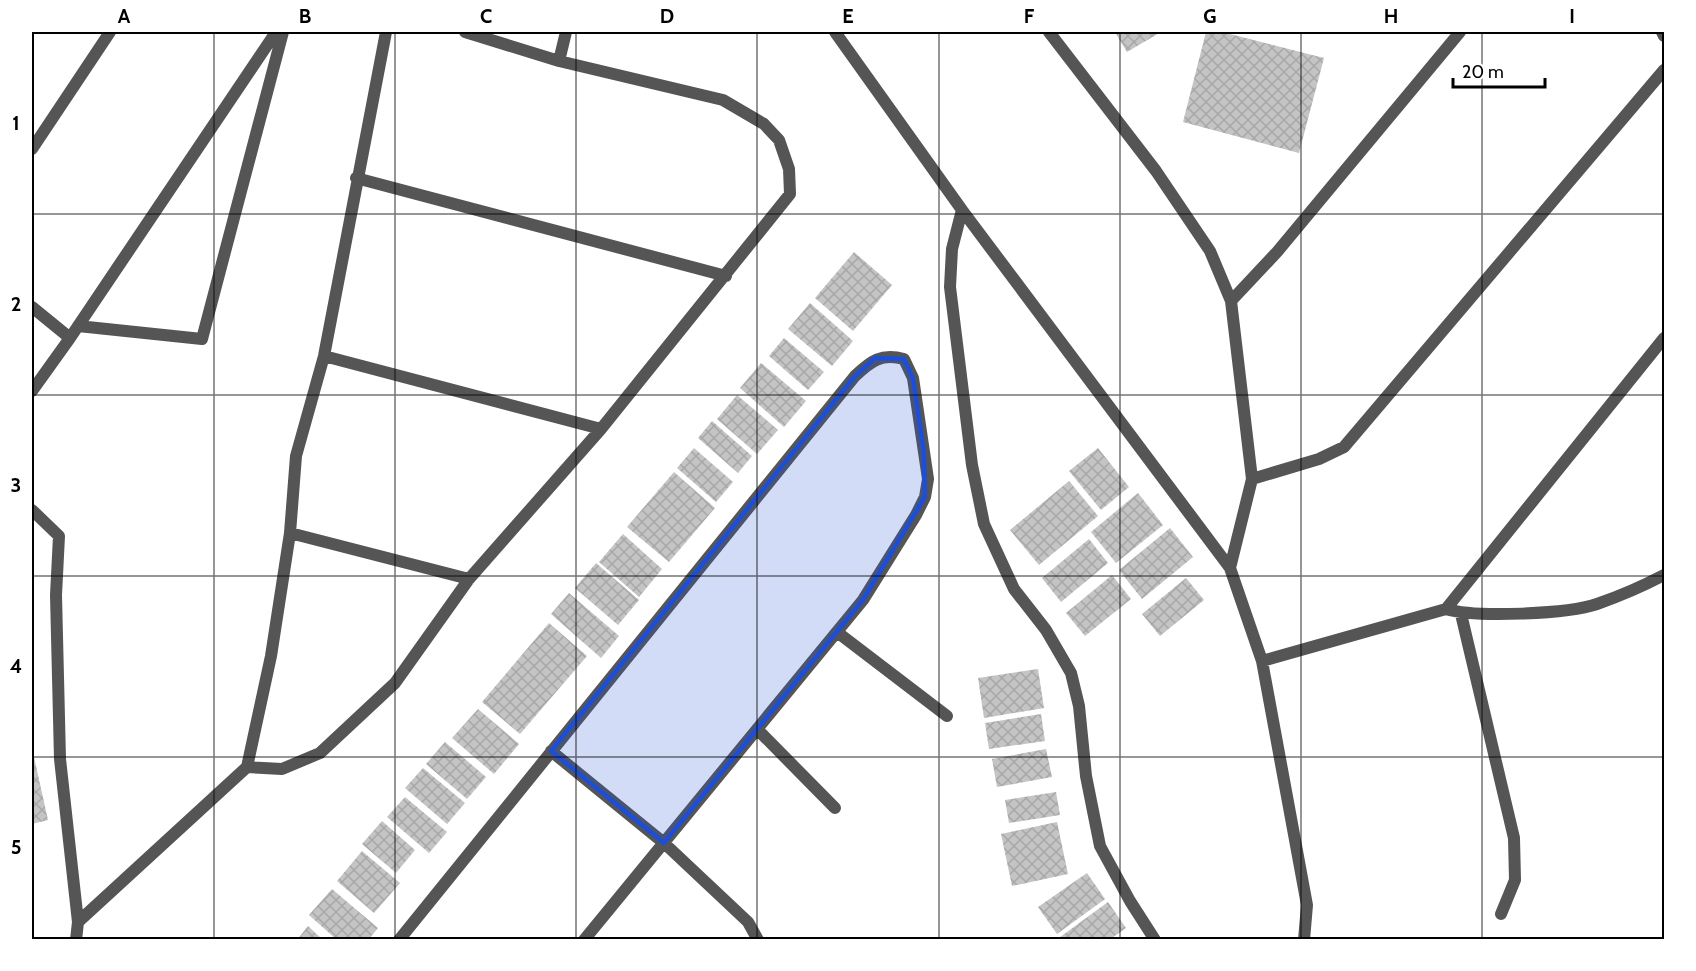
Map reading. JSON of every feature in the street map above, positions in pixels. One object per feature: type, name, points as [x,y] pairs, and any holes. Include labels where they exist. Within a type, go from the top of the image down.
[{"type":"street","points":[[32,149],[110,32]]},
{"type":"street","points":[[32,391],[276,32]]},
{"type":"street","points":[[78,326],[202,339],[283,32]]},
{"type":"street","points":[[78,922],[247,767],[271,656],[290,533],[296,456],[324,356],[356,178],[386,32]]},
{"type":"street","points":[[247,767],[282,770],[320,753],[395,683],[469,579],[601,429],[790,194],[789,169],[779,140],[764,124],[723,100],[559,61],[465,32]]},
{"type":"street","points":[[559,61],[566,32]]},
{"type":"street","points":[[835,32],[962,210],[1230,568],[1262,661],[1306,905],[1304,939]]},
{"type":"street","points":[[1049,32],[1162,180],[1210,251],[1231,301],[1252,479],[1230,568]]},
{"type":"street","points":[[1662,32],[1665,36]]},
{"type":"street","points":[[1231,301],[1276,252],[1457,33]]},
{"type":"street","points":[[1252,479],[1319,459],[1344,447],[1665,70]]},
{"type":"street","points":[[356,178],[726,276]]},
{"type":"street","points":[[962,210],[952,249],[950,287],[972,465],[984,524],[1014,589],[1046,630],[1071,672],[1079,706],[1086,776],[1100,846],[1130,901],[1155,939]]},
{"type":"street","points":[[32,307],[70,338]]},
{"type":"street","points":[[1446,609],[1665,338]]},
{"type":"street","points":[[324,356],[601,429]]},
{"type":"street","points":[[399,939],[855,376],[875,358],[891,356],[904,359],[913,378],[928,479],[925,497],[862,600],[584,939]]},
{"type":"street","points":[[32,510],[59,536],[56,595],[60,759],[78,922],[76,939]]},
{"type":"street","points":[[290,533],[469,579]]},
{"type":"street","points":[[1262,661],[1446,609],[1461,614],[1545,611],[1595,605],[1665,575]]},
{"type":"street","points":[[1461,614],[1514,838],[1515,880],[1501,914]]},
{"type":"street","points":[[837,632],[948,716]]},
{"type":"street","points":[[757,729],[835,808]]},
{"type":"street","points":[[551,751],[664,843],[748,921],[758,939]]},
{"type":"highlighted area","points":[[875,358],[904,359],[913,378],[924,452],[925,497],[863,600],[664,843],[551,751],[855,376]]},
{"type":"building","points":[[1115,32],[1161,32],[1127,52]]},
{"type":"building","points":[[1206,32],[1222,32],[1324,58],[1299,153],[1183,122]]},
{"type":"building","points":[[854,252],[892,285],[853,331],[815,298]]},
{"type":"building","points":[[810,303],[853,341],[832,366],[788,329]]},
{"type":"building","points":[[784,338],[824,372],[808,390],[769,356]]},
{"type":"building","points":[[761,363],[806,401],[784,427],[740,388]]},
{"type":"building","points":[[737,395],[778,430],[757,454],[717,419]]},
{"type":"building","points":[[712,421],[752,456],[738,473],[698,438]]},
{"type":"building","points":[[694,448],[733,482],[716,502],[677,468]]},
{"type":"building","points":[[1098,448],[1129,487],[1101,510],[1069,471]]},
{"type":"building","points":[[674,472],[715,508],[669,562],[627,527]]},
{"type":"building","points":[[1069,481],[1098,516],[1039,565],[1010,530]]},
{"type":"building","points":[[1138,493],[1163,525],[1116,563],[1091,532]]},
{"type":"building","points":[[1170,528],[1193,557],[1142,599],[1119,570]]},
{"type":"building","points":[[623,534],[662,569],[639,597],[599,562]]},
{"type":"building","points":[[1089,539],[1108,563],[1061,602],[1042,578]]},
{"type":"building","points":[[596,563],[639,600],[618,625],[575,588]]},
{"type":"building","points":[[1112,575],[1131,599],[1085,636],[1066,613]]},
{"type":"building","points":[[1186,578],[1204,600],[1160,636],[1142,614]]},
{"type":"building","points":[[569,593],[619,636],[601,658],[551,614]]},
{"type":"building","points":[[549,623],[587,656],[520,734],[482,702]]},
{"type":"building","points":[[1038,669],[1044,708],[984,718],[978,678]]},
{"type":"building","points":[[478,709],[519,744],[494,774],[452,738]]},
{"type":"building","points":[[1041,714],[1045,741],[989,749],[985,723]]},
{"type":"building","points":[[445,742],[486,777],[467,799],[426,764]]},
{"type":"building","points":[[32,748],[48,820],[32,824]]},
{"type":"building","points":[[1046,749],[1052,777],[997,787],[992,759]]},
{"type":"building","points":[[423,768],[465,803],[447,824],[405,788]]},
{"type":"building","points":[[1056,792],[1060,815],[1009,823],[1005,800]]},
{"type":"building","points":[[405,797],[447,832],[429,853],[387,817]]},
{"type":"building","points":[[382,821],[415,850],[396,873],[362,844]]},
{"type":"building","points":[[1057,822],[1068,874],[1012,886],[1001,834]]},
{"type":"building","points":[[362,851],[400,883],[374,913],[337,881]]},
{"type":"building","points":[[1087,873],[1105,899],[1057,934],[1038,907]]},
{"type":"building","points":[[332,889],[378,928],[368,940],[337,940],[309,915]]},
{"type":"building","points":[[1108,902],[1126,928],[1109,940],[1056,940]]},
{"type":"building","points":[[308,926],[323,940],[297,940]]}]
